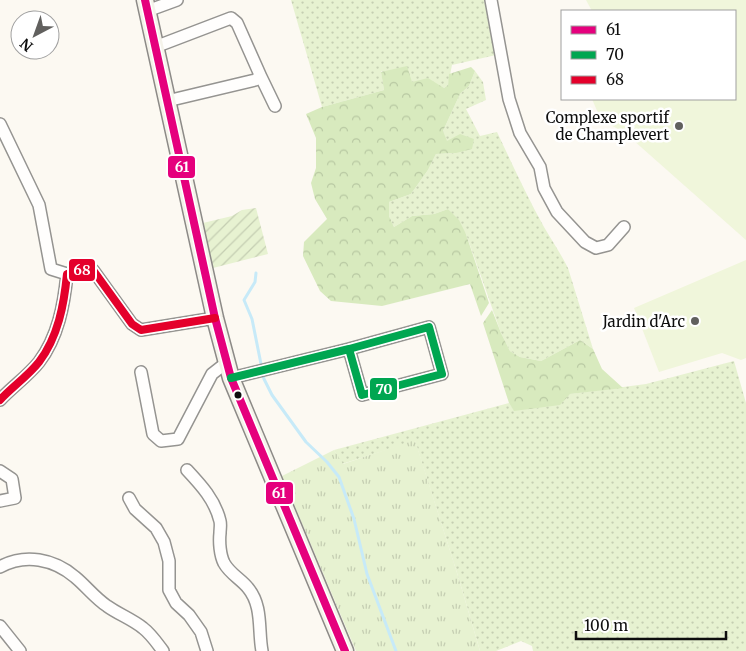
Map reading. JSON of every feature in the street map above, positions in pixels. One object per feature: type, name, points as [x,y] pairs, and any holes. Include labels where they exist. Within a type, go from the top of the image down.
[{"type":"main road","points":[[146,6],[228,370],[345,651]]},
{"type":"street","points":[[146,6],[177,0]]},
{"type":"street","points":[[491,0],[509,98],[520,134],[540,167],[544,188],[557,212],[585,242],[596,248],[608,245],[624,227]]},
{"type":"street","points":[[155,47],[231,18],[237,23],[275,106]]},
{"type":"street","points":[[167,101],[261,77]]},
{"type":"street","points":[[0,124],[38,205],[51,269],[67,274],[80,270],[93,270],[132,324],[141,330],[216,318]]},
{"type":"street","points":[[0,400],[38,363],[51,343],[58,323],[67,274]]},
{"type":"street","points":[[140,372],[153,434],[161,441],[178,439],[212,374],[228,370],[255,372],[350,349],[429,327],[442,374],[362,395],[350,349]]},
{"type":"street","points":[[187,470],[205,489],[214,505],[221,523],[220,544],[224,564],[248,588],[257,604],[260,617],[259,636],[262,651]]},
{"type":"street","points":[[0,472],[12,480],[15,498],[0,501]]},
{"type":"street","points":[[129,498],[135,509],[156,528],[164,542],[169,561],[169,590],[176,603],[189,615],[201,632],[207,651]]},
{"type":"street","points":[[0,568],[8,563],[27,558],[39,559],[58,566],[75,576],[106,606],[143,627],[164,651]]},
{"type":"street","points":[[0,626],[20,651]]},
{"type":"green space","points":[[291,0],[484,0],[496,55],[452,65],[448,85],[444,88],[412,82],[381,71],[384,90],[322,107]]},
{"type":"green space","name":"Complexe sportif de Champlevert","points":[[586,0],[746,0],[746,240],[624,132],[601,120],[592,100],[736,100],[736,10],[591,10]]},
{"type":"green space","points":[[407,66],[412,82],[428,78],[444,88],[448,85],[449,74],[471,67],[475,71],[469,86],[460,94],[443,131],[447,141],[460,134],[474,139],[472,149],[456,153],[436,154],[428,170],[411,194],[389,202],[389,216],[394,227],[412,216],[434,214],[448,209],[459,220],[466,234],[489,303],[481,316],[470,284],[382,306],[331,301],[320,291],[303,256],[304,242],[327,219],[315,199],[311,183],[316,168],[316,138],[306,114],[322,107],[384,90],[381,72]]},
{"type":"green space","points":[[475,71],[483,82],[486,100],[466,109],[480,136],[497,132],[538,215],[568,268],[593,349],[580,340],[541,361],[520,357],[510,351],[501,333],[466,234],[448,209],[434,214],[412,216],[394,227],[389,216],[389,202],[411,194],[428,170],[436,154],[456,153],[446,141],[443,131],[460,94],[469,86]]},
{"type":"green space","points":[[256,208],[268,254],[213,268],[203,223],[232,216],[242,210]]},
{"type":"green space","name":"Jardin d'Arc","points":[[746,260],[746,358],[741,360],[722,353],[659,372],[634,308]]},
{"type":"green space","points":[[492,310],[510,351],[520,357],[541,361],[580,340],[593,349],[602,369],[623,388],[570,394],[560,405],[514,411],[509,403],[483,323]]},
{"type":"green space","points":[[734,361],[746,403],[746,651],[533,651],[532,646],[521,641],[496,651],[480,651],[415,441],[342,464],[334,450],[509,403],[514,410],[570,394],[646,384]]},
{"type":"green space","points":[[415,440],[480,651],[356,651],[282,476],[334,450],[343,464]]},
{"type":"waterway","points":[[256,273],[255,282],[244,300],[252,319],[264,379],[272,395],[306,442],[327,462],[339,477],[354,519],[367,574],[396,651]]},
{"type":"transit line","name":"61","points":[[145,0],[215,318],[231,378],[345,651]]},
{"type":"transit line","name":"68","points":[[0,400],[35,367],[46,352],[59,320],[67,274],[80,270],[93,270],[132,324],[141,330],[215,318]]},
{"type":"transit line","name":"70","points":[[231,378],[349,349],[362,395],[442,374],[429,327],[349,349]]},
{"type":"place","name":"Complexe sportif de Champlevert","points":[[679,126]]},
{"type":"place","name":"Jardin d'Arc","points":[[695,321]]}]
